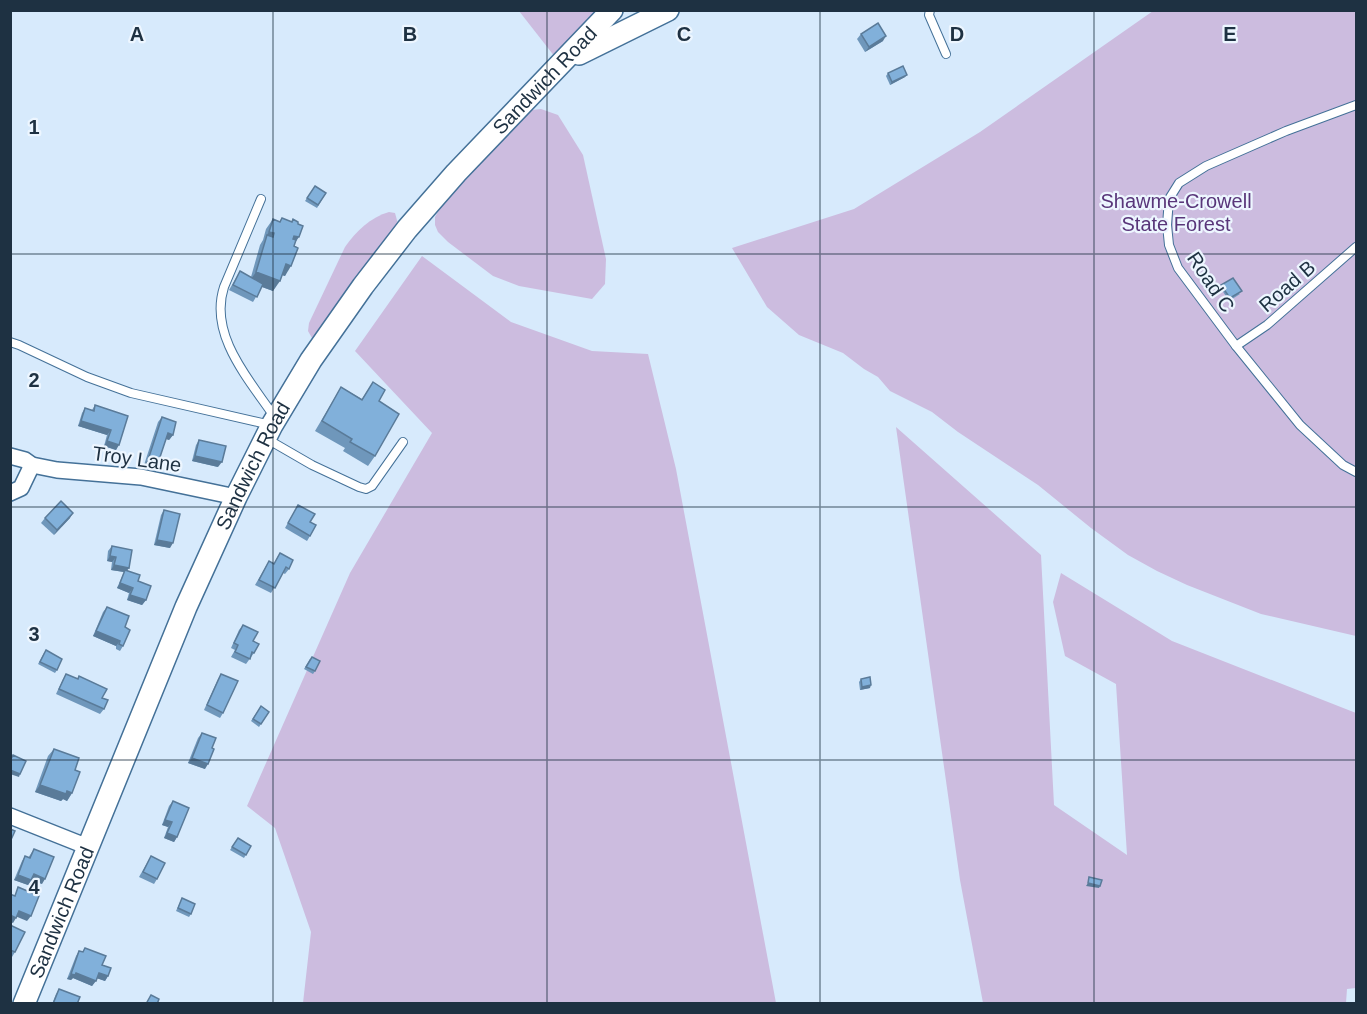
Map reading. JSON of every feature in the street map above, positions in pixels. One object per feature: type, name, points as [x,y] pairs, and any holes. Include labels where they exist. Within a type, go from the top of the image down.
[{"type":"main road","name":"Sandwich Road","points":[[24,1004],[175,632],[270,425],[311,360],[407,229],[456,173],[612,10]]},
{"type":"main road","points":[[565,61],[668,10]]},
{"type":"street","name":"Troy Lane","points":[[10,456],[32,465],[57,470],[141,477],[236,496]]},
{"type":"street","points":[[10,493],[21,488],[32,465]]},
{"type":"street","points":[[10,816],[88,847]]},
{"type":"lane","points":[[930,10],[929,15],[946,54]]},
{"type":"lane","name":"Road C","points":[[1356,105],[1286,131],[1206,166],[1179,183],[1169,199],[1167,225],[1168,246],[1179,268],[1236,346],[1300,425],[1343,465],[1356,472]]},
{"type":"lane","points":[[261,199],[221,295],[220,321],[223,332],[270,425],[312,465],[359,488],[366,489],[372,486],[403,442]]},
{"type":"lane","name":"Road B","points":[[1236,346],[1267,325],[1356,247]]},
{"type":"lane","points":[[10,342],[87,377],[131,393],[270,425]]},
{"type":"green space","points":[[519,11],[596,11],[555,57]]},
{"type":"green space","name":"Shawme-Crowell State Forest","points":[[1153,11],[1356,11],[1356,636],[1261,614],[1187,585],[1128,555],[1038,485],[932,412],[890,391],[878,377],[843,353],[799,335],[767,307],[732,248],[854,209],[980,132]]},
{"type":"green space","points":[[541,109],[558,115],[583,155],[606,259],[605,284],[592,299],[519,286],[493,276],[448,242],[438,232],[435,225],[435,217],[440,208],[472,171],[532,110]]},
{"type":"green space","points":[[389,212],[395,213],[398,224],[312,338],[308,331],[309,323],[345,247],[364,226],[376,217]]},
{"type":"green space","points":[[422,256],[511,322],[592,351],[648,354],[676,469],[776,1003],[303,1003],[311,932],[275,828],[247,806],[350,573],[432,433],[355,351]]},
{"type":"green space","points":[[896,427],[1041,555],[1054,805],[1127,855],[1116,684],[1065,656],[1053,602],[1061,573],[1172,641],[1356,713],[1356,988],[1347,989],[1346,1003],[983,1003],[960,880]]},
{"type":"building","points":[[878,23],[886,36],[869,47],[861,34]]},
{"type":"building","points":[[903,66],[907,75],[892,82],[888,73]]},
{"type":"building","points":[[315,186],[326,193],[318,205],[307,198]]},
{"type":"building","points":[[282,218],[292,222],[293,219],[303,226],[299,237],[294,236],[293,239],[296,240],[294,246],[298,248],[291,266],[286,264],[280,281],[256,272],[267,235],[273,237],[274,233],[269,232],[273,219],[280,222]]},
{"type":"building","points":[[240,271],[263,284],[257,297],[233,285]]},
{"type":"building","points":[[1233,278],[1242,291],[1230,298],[1221,285]]},
{"type":"building","points":[[373,382],[385,390],[379,401],[399,414],[375,456],[350,442],[352,439],[322,421],[341,387],[362,400]]},
{"type":"building","points":[[95,405],[128,416],[119,445],[107,441],[111,430],[81,421],[85,408],[94,411]]},
{"type":"building","points":[[162,417],[176,422],[173,435],[168,433],[158,463],[148,460]]},
{"type":"building","points":[[199,440],[226,446],[222,462],[195,456]]},
{"type":"building","points":[[61,501],[73,513],[57,530],[45,518]]},
{"type":"building","points":[[298,505],[315,514],[310,522],[316,525],[310,536],[288,523]]},
{"type":"building","points":[[164,510],[180,514],[173,543],[157,540]]},
{"type":"building","points":[[112,546],[132,550],[129,568],[114,565],[116,557],[110,556]]},
{"type":"building","points":[[280,553],[293,560],[289,569],[286,567],[275,588],[259,580],[269,561],[274,564]]},
{"type":"building","points":[[125,570],[140,575],[138,581],[151,586],[146,600],[130,595],[133,588],[120,583]]},
{"type":"building","points":[[107,607],[129,616],[125,627],[130,630],[123,646],[119,644],[120,641],[96,631]]},
{"type":"building","points":[[243,625],[258,632],[253,641],[259,644],[254,653],[252,652],[250,659],[235,652],[238,645],[234,643]]},
{"type":"building","points":[[46,650],[62,659],[57,670],[40,662]]},
{"type":"building","points":[[312,657],[320,661],[315,671],[306,667]]},
{"type":"building","points":[[66,674],[78,679],[79,676],[107,689],[102,698],[108,700],[104,709],[59,689]]},
{"type":"building","points":[[221,674],[238,681],[223,713],[207,705]]},
{"type":"building","points":[[870,677],[871,685],[862,687],[861,679]]},
{"type":"building","points":[[261,706],[269,712],[261,724],[253,719]]},
{"type":"building","points":[[202,733],[216,738],[208,764],[192,758]]},
{"type":"building","points":[[54,749],[79,758],[75,770],[80,772],[72,793],[67,791],[66,794],[40,785]]},
{"type":"building","points":[[13,755],[26,761],[20,774],[10,770]]},
{"type":"building","points":[[173,801],[189,808],[177,837],[167,833],[172,822],[165,820]]},
{"type":"building","points":[[10,829],[15,831],[10,842]]},
{"type":"building","points":[[238,838],[251,846],[246,855],[232,847]]},
{"type":"building","points":[[34,849],[54,857],[45,879],[34,874],[31,880],[18,875],[25,856],[30,858]]},
{"type":"building","points":[[151,856],[165,863],[157,879],[143,872]]},
{"type":"building","points":[[1089,877],[1102,880],[1100,886],[1088,883]]},
{"type":"building","points":[[18,887],[39,896],[31,916],[19,911],[16,918],[10,915],[10,894],[15,896]]},
{"type":"building","points":[[182,898],[195,904],[191,914],[178,908]]},
{"type":"building","points":[[10,925],[25,932],[15,952],[10,950]]},
{"type":"building","points":[[85,948],[106,956],[102,965],[111,968],[108,976],[99,973],[96,981],[76,973],[71,974],[79,951],[83,952]]},
{"type":"building","points":[[59,989],[80,997],[77,1004],[53,1004]]},
{"type":"building","points":[[151,995],[159,999],[157,1004],[146,1004]]}]
